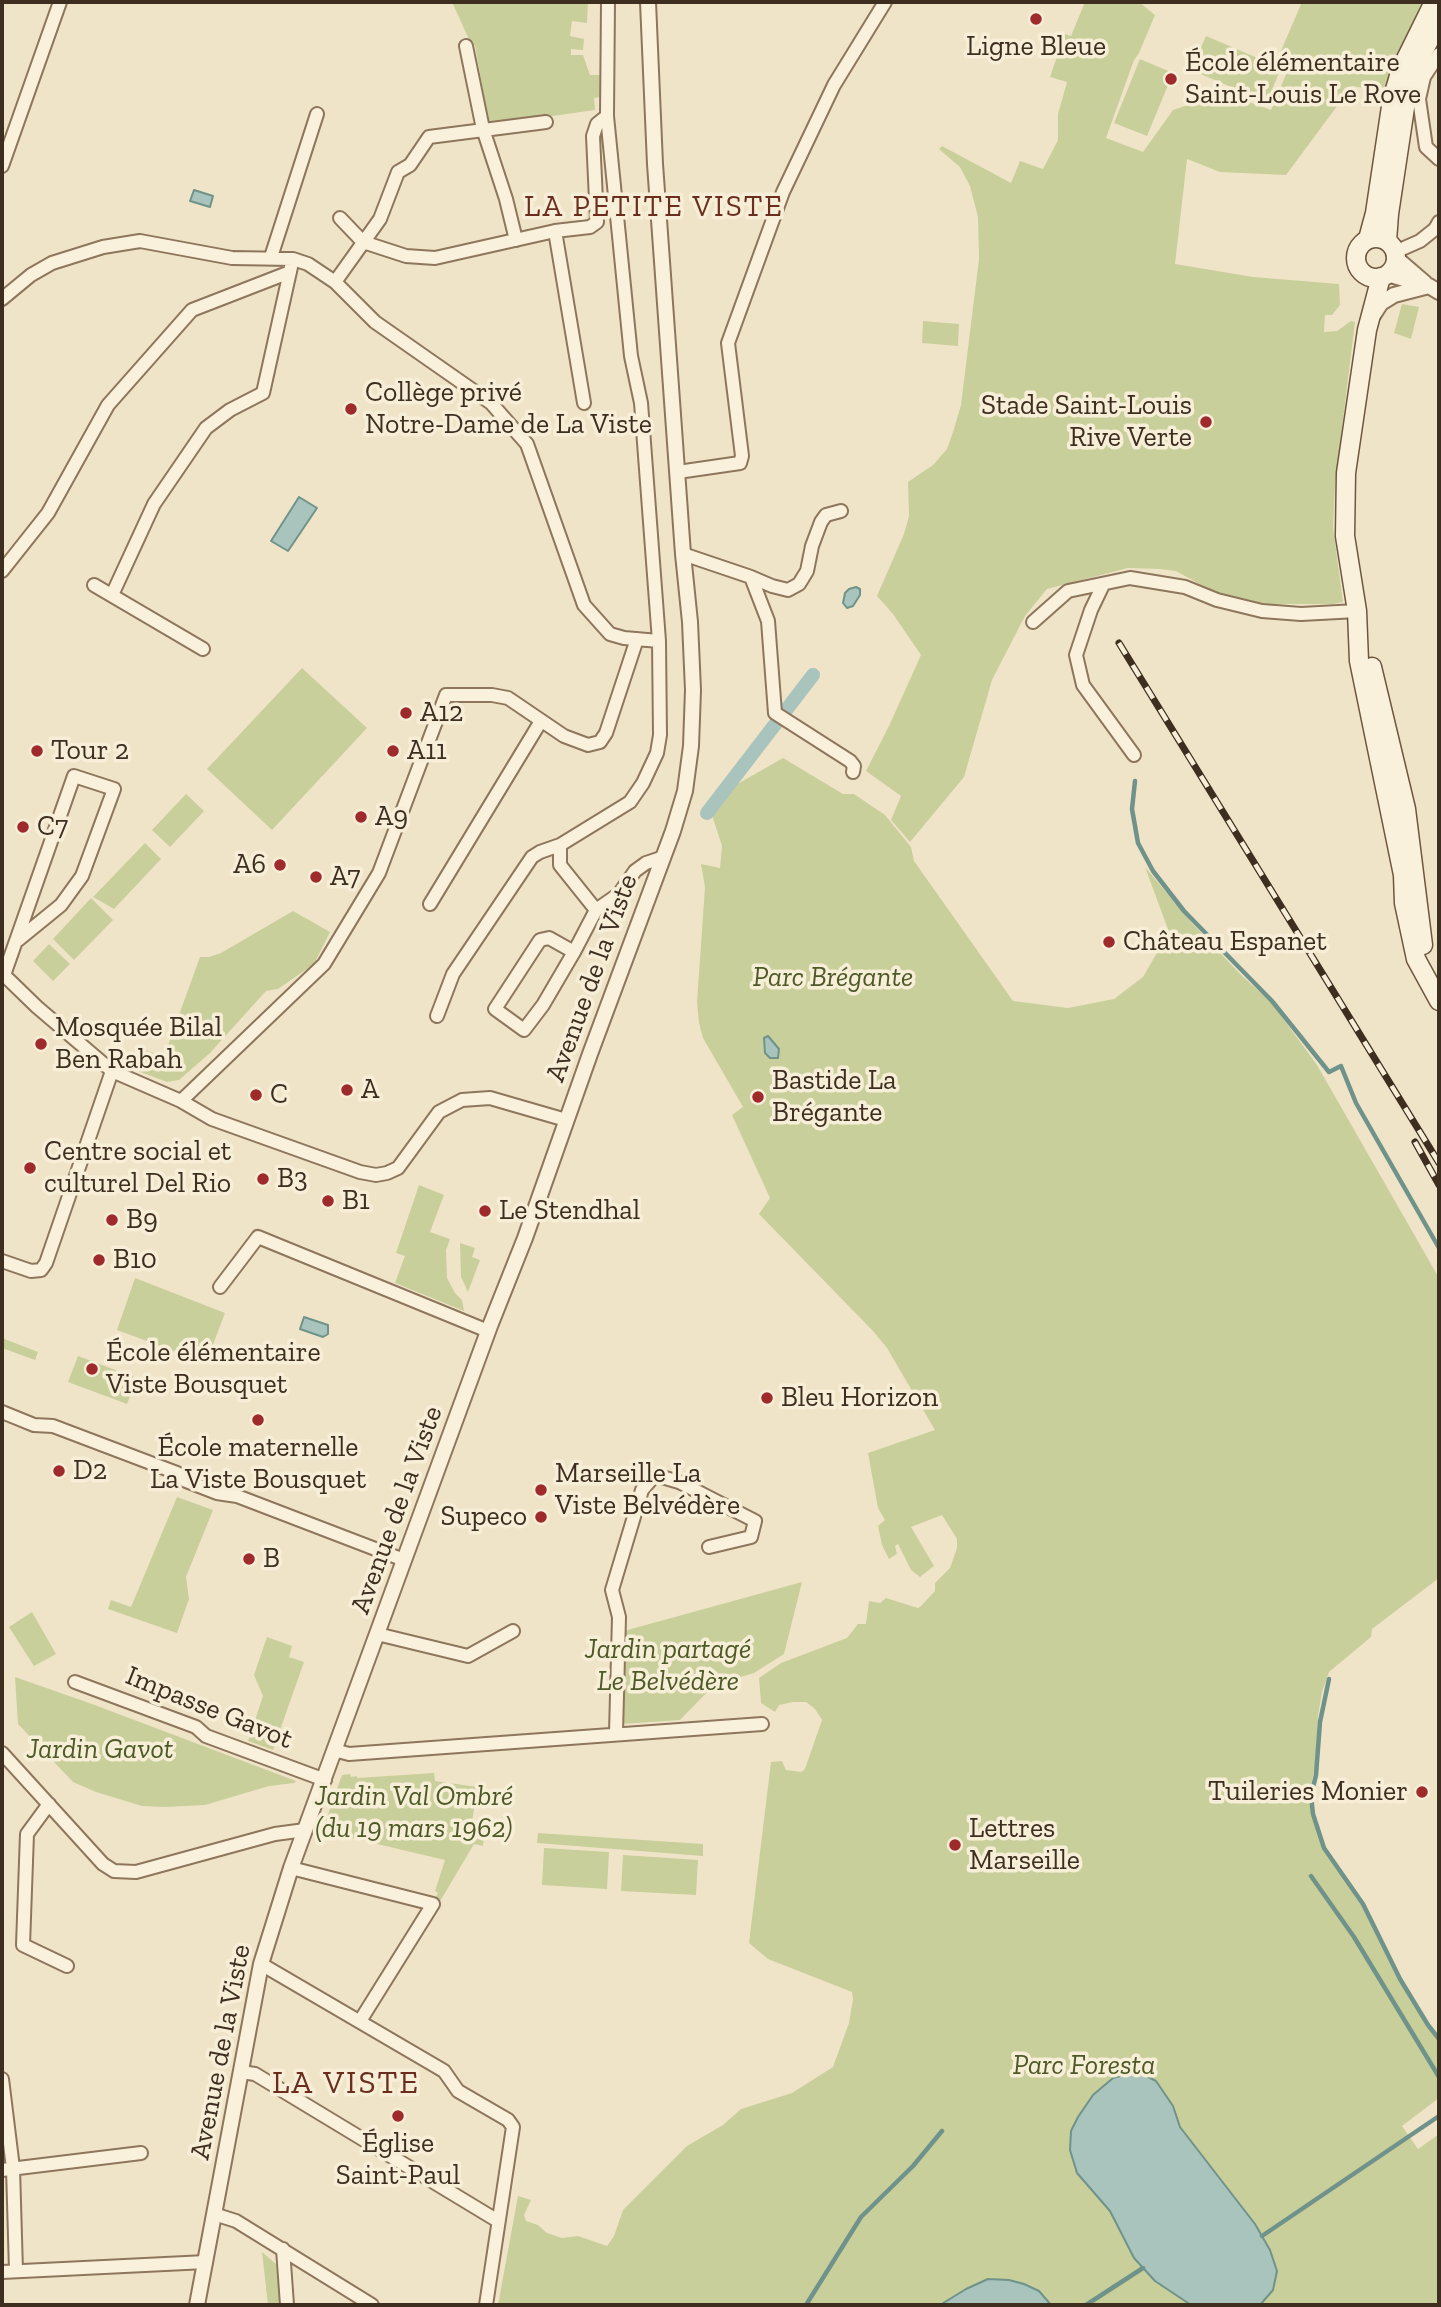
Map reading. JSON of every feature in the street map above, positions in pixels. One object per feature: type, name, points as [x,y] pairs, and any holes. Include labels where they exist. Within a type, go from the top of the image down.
[{"type":"main road","points":[[1368,239],[1375,213],[1392,100],[1398,79],[1434,2]]},
{"type":"main road","points":[[1439,22],[1415,67],[1406,101],[1389,214],[1395,264],[1384,275],[1368,326],[1346,473],[1345,536],[1357,611],[1359,661],[1403,875],[1404,903],[1416,959],[1439,1001]]},
{"type":"main road","points":[[1368,326],[1356,254],[1363,242],[1375,237],[1392,250]]},
{"type":"main road","points":[[1358,267],[1368,276],[1384,275]]},
{"type":"main road","points":[[1359,635],[1370,659],[1406,809],[1419,904],[1425,977]]},
{"type":"street","points":[[2,166],[60,2]]},
{"type":"street","points":[[437,1016],[453,974],[532,857],[560,845],[631,802],[657,752],[660,735],[659,641],[641,403],[631,356],[607,116],[608,2]]},
{"type":"street","name":"Avenue de la Viste","points":[[197,2305],[261,1964],[291,1868],[681,809],[691,746],[693,690],[655,164],[648,2]]},
{"type":"street","points":[[678,472],[740,463],[742,456],[729,343],[783,192],[834,85],[884,2]]},
{"type":"street","points":[[466,46],[483,129],[516,240]]},
{"type":"street","points":[[1439,54],[1424,77],[1419,99],[1426,147],[1439,159]]},
{"type":"street","points":[[273,278],[277,267],[271,257],[317,114]]},
{"type":"street","points":[[340,218],[363,242],[406,256],[435,258],[590,227],[597,222],[593,136],[597,124],[607,116]]},
{"type":"street","points":[[335,282],[380,219],[398,172],[410,165],[429,137],[546,121]]},
{"type":"street","points":[[1434,289],[1392,250],[1420,241],[1435,229],[1439,222]]},
{"type":"street","points":[[555,232],[584,403]]},
{"type":"street","points":[[2,299],[31,275],[52,263],[103,247],[140,241],[232,258],[271,257],[291,265],[308,264],[335,282],[375,322],[491,403],[527,444],[584,605],[610,634],[659,641]]},
{"type":"street","points":[[2,571],[48,513],[108,405],[179,323],[192,310],[273,278],[291,265]]},
{"type":"street","points":[[112,595],[154,504],[206,428],[230,410],[263,393],[291,265]]},
{"type":"street","points":[[1384,275],[1434,289]]},
{"type":"street","points":[[1368,326],[1381,303],[1394,295],[1434,289]]},
{"type":"street","points":[[683,554],[788,590],[799,584],[807,571],[821,522],[826,515],[841,511]]},
{"type":"street","points":[[751,577],[768,621],[775,713],[850,761],[854,766],[853,772]]},
{"type":"street","points":[[1033,622],[1068,592],[1130,578],[1185,587],[1217,600],[1262,611],[1301,614],[1357,611]]},
{"type":"street","points":[[94,585],[204,649]]},
{"type":"street","points":[[1102,585],[1076,655],[1083,685],[1134,755]]},
{"type":"street","points":[[181,1101],[324,964],[379,873],[446,695],[492,695],[508,698],[564,736],[589,745],[600,741],[606,733],[637,639]]},
{"type":"street","points":[[430,904],[541,721]]},
{"type":"street","points":[[18,940],[61,905],[82,876],[114,789],[74,776],[4,975],[112,1071],[181,1101],[212,1119],[360,1172],[376,1175],[398,1168],[439,1112],[462,1101],[490,1098],[566,1119]]},
{"type":"street","points":[[1387,797],[1392,806],[1406,809]]},
{"type":"street","points":[[560,845],[559,865],[596,910]]},
{"type":"street","points":[[574,952],[549,939],[540,940],[495,1009],[524,1030],[543,1004],[574,952],[596,910],[619,894],[635,871],[646,863],[661,858]]},
{"type":"street","points":[[2,1261],[31,1271],[41,1270],[46,1263],[112,1071]]},
{"type":"street","points":[[220,1287],[258,1237],[488,1331]]},
{"type":"street","points":[[2,1412],[34,1425],[53,1426],[177,1473],[186,1481],[217,1493],[237,1496],[404,1560]]},
{"type":"street","points":[[616,1733],[619,1617],[612,1590],[642,1490],[655,1475],[679,1482],[755,1521],[751,1537],[709,1547]]},
{"type":"street","points":[[377,1634],[468,1656],[513,1631]]},
{"type":"street","name":"Impasse Gavot","points":[[75,1682],[196,1727],[206,1736],[325,1780]]},
{"type":"street","points":[[334,1750],[349,1754],[762,1724]]},
{"type":"street","points":[[2,1753],[103,1864],[114,1871],[136,1872],[275,1834],[304,1829]]},
{"type":"street","points":[[49,1804],[27,1834],[23,1945],[67,1966]]},
{"type":"street","points":[[291,1868],[433,1904],[360,2021]]},
{"type":"street","points":[[261,1964],[443,2071],[458,2091],[508,2120],[513,2127],[486,2305]]},
{"type":"street","points":[[241,2072],[256,2074],[498,2221]]},
{"type":"street","points":[[2,2079],[16,2272]]},
{"type":"street","points":[[7,2169],[141,2153]]},
{"type":"street","points":[[214,2214],[236,2221],[372,2305]]},
{"type":"street","points":[[283,2249],[287,2305]]},
{"type":"street","points":[[2,2272],[206,2262]]},
{"type":"green space","points":[[452,2],[588,2],[587,23],[572,21],[570,36],[584,39],[583,50],[571,49],[571,55],[583,55],[590,75],[601,75],[602,97],[594,98],[595,110],[489,125],[475,45],[472,46]]},
{"type":"green space","points":[[1085,2],[1139,2],[1155,15],[1134,60],[1106,138],[1143,152],[1173,110],[1224,93],[1271,110],[1290,65],[1277,60],[1302,2],[1426,2],[1386,92],[1352,86],[1286,175],[1220,172],[1187,159],[1175,264],[1253,277],[1339,284],[1340,305],[1332,315],[1325,315],[1324,332],[1337,331],[1351,321],[1355,322],[1335,485],[1333,527],[1343,602],[1264,604],[1212,591],[1176,571],[1160,569],[1128,568],[1047,589],[1025,616],[992,680],[964,777],[910,842],[891,820],[901,796],[866,771],[921,655],[877,596],[909,516],[908,482],[933,465],[947,449],[953,432],[961,405],[979,259],[978,217],[970,186],[960,167],[939,149],[942,146],[1011,183],[1020,161],[1043,169],[1058,140],[1058,114],[1067,82],[1050,77],[1065,34],[1071,36]]},
{"type":"green space","points":[[1206,36],[1281,68],[1267,102],[1191,70]]},
{"type":"green space","points":[[1140,59],[1173,73],[1147,136],[1114,123]]},
{"type":"green space","points":[[1402,304],[1419,307],[1411,339],[1394,333]]},
{"type":"green space","points":[[923,321],[959,324],[958,346],[922,343]]},
{"type":"green space","points":[[302,668],[367,728],[272,830],[207,769]]},
{"type":"green space","name":"Parc Foresta","points":[[783,758],[843,794],[854,794],[885,815],[911,847],[914,861],[1013,1001],[1068,1008],[1114,999],[1143,977],[1169,932],[1145,867],[1191,922],[1241,975],[1271,1002],[1317,1065],[1439,1278],[1439,1578],[1372,1629],[1371,1637],[1329,1672],[1318,1716],[1316,1761],[1309,1796],[1317,1831],[1326,1853],[1362,1906],[1394,1971],[1439,2042],[1439,2098],[1402,2126],[1418,2149],[1439,2134],[1439,2305],[498,2305],[518,2196],[531,2200],[524,2215],[526,2221],[538,2225],[547,2233],[562,2238],[578,2236],[607,2246],[614,2236],[623,2210],[687,2146],[723,2125],[741,2109],[792,2093],[833,2067],[849,2023],[852,1992],[768,1959],[749,1943],[771,1762],[782,1761],[786,1770],[801,1772],[805,1769],[822,1720],[806,1702],[779,1705],[775,1712],[761,1703],[759,1678],[781,1663],[847,1638],[858,1624],[866,1624],[869,1601],[880,1603],[886,1598],[918,1608],[935,1591],[935,1583],[950,1568],[957,1548],[957,1539],[942,1515],[911,1527],[934,1566],[920,1577],[911,1570],[898,1544],[895,1546],[897,1554],[889,1559],[882,1545],[878,1526],[885,1520],[878,1508],[868,1453],[935,1430],[887,1348],[759,1214],[770,1198],[732,1115],[743,1107],[703,1038],[699,1023],[697,1002],[705,887],[701,864],[720,868],[722,846],[711,812],[734,786]]},
{"type":"green space","points":[[186,794],[204,811],[170,847],[152,830]]},
{"type":"green space","points":[[145,843],[161,859],[114,909],[93,897]]},
{"type":"green space","points":[[91,898],[113,920],[74,960],[53,939]]},
{"type":"green space","points":[[293,911],[330,932],[314,964],[278,989],[266,991],[210,1053],[179,1080],[167,1082],[130,1068],[138,1048],[164,1056],[200,957],[221,953]]},
{"type":"green space","points":[[49,944],[70,964],[53,981],[33,961]]},
{"type":"green space","points":[[419,1185],[444,1195],[430,1232],[450,1239],[446,1250],[447,1278],[462,1300],[464,1311],[395,1283],[405,1256],[396,1253]]},
{"type":"green space","points":[[460,1243],[475,1248],[472,1257],[480,1260],[468,1292],[461,1277]]},
{"type":"green space","points":[[135,1278],[225,1313],[206,1363],[117,1330]]},
{"type":"green space","points":[[2,1338],[38,1352],[35,1360],[2,1348]]},
{"type":"green space","points":[[78,1356],[137,1378],[127,1404],[68,1382]]},
{"type":"green space","points":[[177,1497],[213,1510],[186,1577],[189,1599],[177,1633],[108,1609],[111,1600],[131,1607]]},
{"type":"green space","name":"Jardin partagé Le Belvédère","points":[[802,1582],[784,1654],[754,1673],[714,1685],[680,1720],[621,1724],[624,1631]]},
{"type":"green space","points":[[32,1612],[56,1654],[34,1666],[9,1627]]},
{"type":"green space","points":[[267,1637],[292,1646],[289,1657],[304,1662],[273,1750],[248,1741],[263,1696],[254,1675]]},
{"type":"green space","name":"Jardin Gavot","points":[[15,1677],[296,1781],[205,1805],[142,1806],[96,1792],[73,1782],[18,1724]]},
{"type":"green space","name":"Jardin Val Ombré (du 19 mars 1962)","points":[[434,1773],[435,1781],[477,1787],[471,1830],[484,1833],[483,1846],[474,1844],[439,1903],[434,1900],[438,1893],[435,1891],[445,1860],[322,1831],[342,1775],[350,1774],[351,1777],[357,1778]]},
{"type":"green space","points":[[538,1833],[703,1844],[703,1856],[537,1843]]},
{"type":"green space","points":[[544,1848],[609,1852],[607,1889],[542,1885]]},
{"type":"green space","points":[[623,1855],[698,1860],[696,1895],[621,1891]]},
{"type":"green space","points":[[262,2252],[276,2264],[281,2305],[268,2305]]},
{"type":"water","points":[[194,190],[213,196],[210,207],[190,201]]},
{"type":"water","points":[[299,497],[317,508],[288,551],[271,541]]},
{"type":"water","points":[[856,587],[860,589],[860,595],[853,606],[847,608],[843,603],[845,593]]},
{"type":"water","points":[[768,1036],[779,1049],[778,1058],[770,1058],[765,1053],[764,1038]]},
{"type":"water","points":[[304,1317],[328,1325],[328,1334],[323,1337],[300,1329]]},
{"type":"water","points":[[1137,2071],[1156,2081],[1173,2106],[1180,2127],[1255,2224],[1270,2250],[1277,2271],[1273,2290],[1260,2305],[1191,2305],[1155,2281],[1134,2258],[1110,2211],[1077,2173],[1070,2150],[1071,2131],[1078,2117],[1093,2095],[1113,2078]]},
{"type":"water","points":[[988,2279],[1024,2284],[1039,2291],[1051,2305],[940,2305]]},
{"type":"waterway","points":[[707,813],[813,675]]},
{"type":"waterway","points":[[1135,781],[1132,809],[1138,843],[1153,871],[1184,911],[1272,1001],[1329,1072],[1341,1066],[1356,1103],[1439,1248]]},
{"type":"waterway","points":[[1329,1679],[1320,1722],[1316,1775],[1311,1796],[1313,1814],[1324,1848],[1363,1904],[1400,1979],[1439,2039]]},
{"type":"waterway","points":[[1311,1876],[1354,1937],[1439,2077]]},
{"type":"waterway","points":[[1262,2236],[1439,2116]]},
{"type":"waterway","points":[[806,2305],[861,2217],[913,2166],[942,2131]]},
{"type":"waterway","points":[[1086,2305],[1143,2268]]},
{"type":"railway","points":[[1119,643],[1439,1163]]},
{"type":"railway","points":[[1415,1142],[1439,1185]]},
{"type":"place","name":"Ligne Bleue","points":[[1036,19]]},
{"type":"place","name":"École élémentaire Saint-Louis Le Rove","points":[[1171,79]]},
{"type":"place","name":"Collège privé Notre-Dame de La Viste","points":[[351,409]]},
{"type":"place","name":"Stade Saint-Louis Rive Verte","points":[[1206,422]]},
{"type":"place","name":"A12","points":[[406,713]]},
{"type":"place","name":"Tour 2","points":[[37,751]]},
{"type":"place","name":"A11","points":[[393,751]]},
{"type":"place","name":"A9","points":[[361,817]]},
{"type":"place","name":"C7","points":[[23,827]]},
{"type":"place","name":"A6","points":[[280,865]]},
{"type":"place","name":"A7","points":[[316,877]]},
{"type":"place","name":"Château Espanet","points":[[1109,942]]},
{"type":"place","name":"Mosquée Bilal Ben Rabah","points":[[41,1044]]},
{"type":"place","name":"A","points":[[347,1090]]},
{"type":"place","name":"C","points":[[256,1095]]},
{"type":"place","name":"Bastide La Brégante","points":[[758,1097]]},
{"type":"place","name":"Centre social et culturel Del Rio","points":[[30,1168]]},
{"type":"place","name":"B3","points":[[263,1179]]},
{"type":"place","name":"B1","points":[[328,1201]]},
{"type":"place","name":"Le Stendhal","points":[[485,1211]]},
{"type":"place","name":"B9","points":[[112,1220]]},
{"type":"place","name":"B10","points":[[99,1260]]},
{"type":"place","name":"École élémentaire Viste Bousquet","points":[[92,1369]]},
{"type":"place","name":"Bleu Horizon","points":[[767,1398]]},
{"type":"place","name":"École maternelle La Viste Bousquet","points":[[258,1420]]},
{"type":"place","name":"D2","points":[[59,1471]]},
{"type":"place","name":"Marseille La Viste Belvédère","points":[[541,1490]]},
{"type":"place","name":"Supeco","points":[[541,1517]]},
{"type":"place","name":"B","points":[[249,1559]]},
{"type":"place","name":"Tuileries Monier","points":[[1422,1792]]},
{"type":"place","name":"Lettres Marseille","points":[[955,1845]]},
{"type":"place","name":"Église Saint-Paul","points":[[398,2116]]},
{"type":"district","name":"LA PETITE VISTE","points":[[654,207]]},
{"type":"district","name":"LA VISTE","points":[[346,2084]]},
{"type":"park label","name":"Parc Brégante","points":[[833,978]]}]
